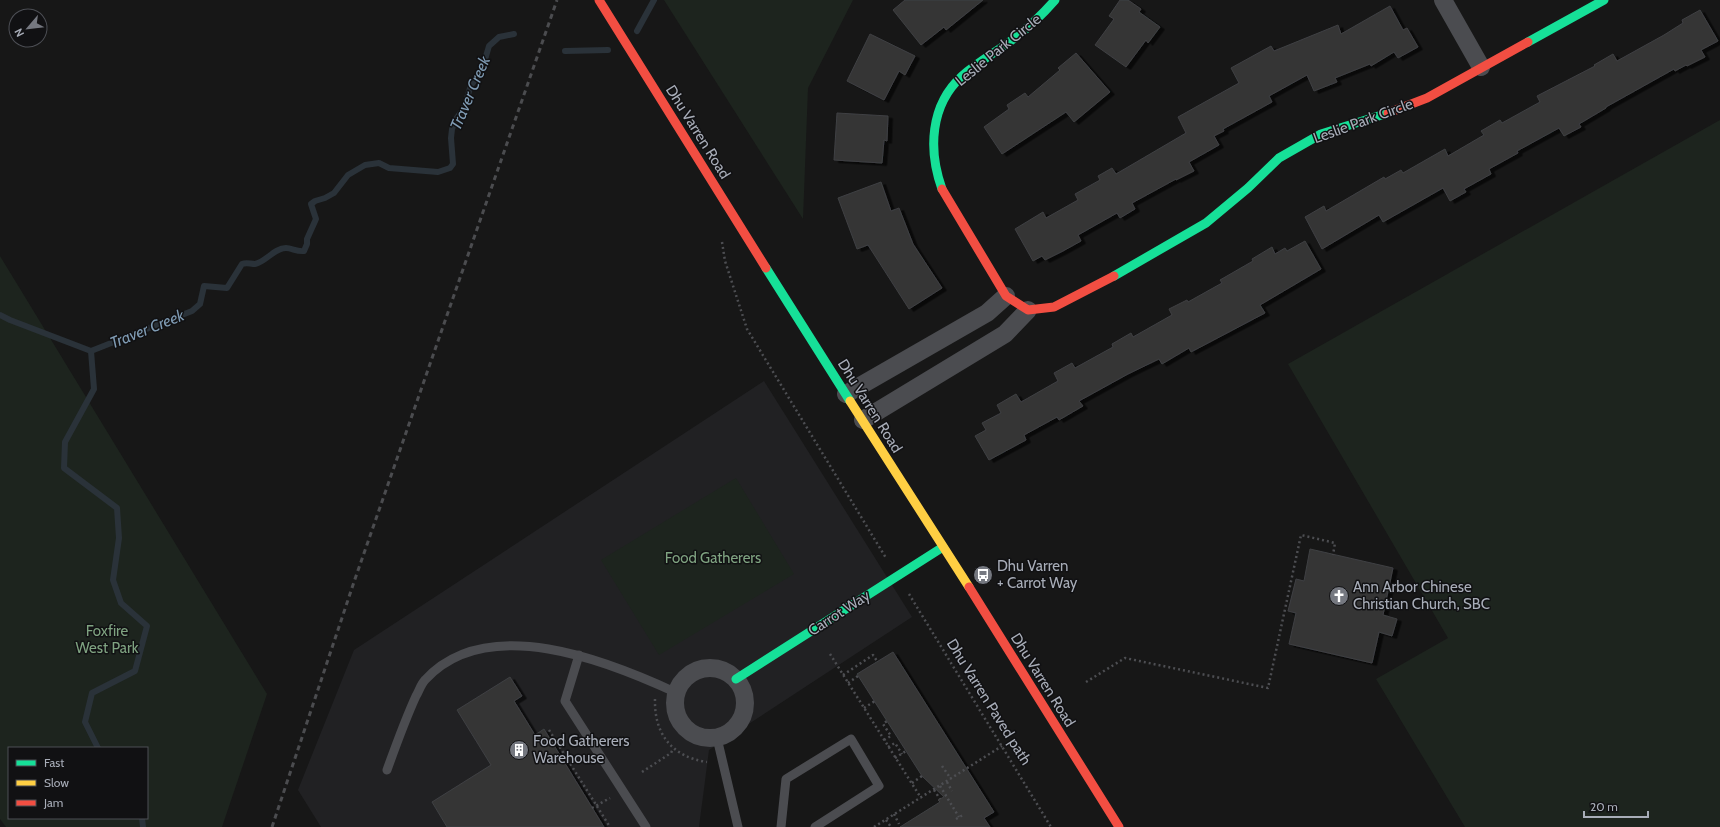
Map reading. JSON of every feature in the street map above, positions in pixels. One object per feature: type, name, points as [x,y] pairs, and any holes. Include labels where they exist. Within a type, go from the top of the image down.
[{"type":"street","name":"Dhu Varren Road","points":[[599,0],[1118,827]]},
{"type":"street","name":"Leslie Park Circle","points":[[1055,0],[1017,37],[957,81],[942,102],[933,130],[933,162],[936,176],[943,192],[1006,296],[1028,310],[1054,307],[1109,279],[1206,223],[1248,188],[1279,158],[1321,134],[1378,117],[1427,98],[1604,0]]},
{"type":"street","points":[[1443,0],[1481,67]]},
{"type":"street","points":[[846,394],[987,313],[1006,296]]},
{"type":"street","points":[[863,420],[1005,334],[1028,310]]},
{"type":"street","points":[[947,336],[962,360]]},
{"type":"street","name":"Carrot Way","points":[[736,679],[943,547]]},
{"type":"street","points":[[706,668],[727,672],[736,679],[742,688],[745,698],[745,709],[742,719],[736,728],[717,738],[706,738],[695,735],[685,728],[679,719],[676,708],[677,693],[680,686],[687,678],[706,668]]},
{"type":"lane","points":[[387,770],[407,716],[424,681],[442,666],[468,652],[507,646],[539,648],[579,655],[614,666],[677,693]]},
{"type":"lane","points":[[579,655],[564,701],[646,827]]},
{"type":"lane","points":[[717,738],[738,827]]},
{"type":"lane","points":[[781,827],[786,779],[851,739],[879,786],[815,827]]},
{"type":"path","points":[[721,237],[725,261],[747,329],[890,564]]},
{"type":"path","points":[[1086,682],[1125,658],[1268,688],[1301,535],[1335,543],[1333,554]]},
{"type":"path","name":"Dhu Varren Paved path","points":[[906,589],[1051,827]]},
{"type":"path","points":[[830,654],[921,798]]},
{"type":"path","points":[[843,675],[872,655],[877,662]]},
{"type":"path","points":[[848,683],[858,676]]},
{"type":"path","points":[[656,694],[655,714],[665,739],[673,749],[696,760],[709,762]]},
{"type":"path","points":[[864,708],[875,701]]},
{"type":"path","points":[[884,740],[891,736],[883,724],[887,721]]},
{"type":"path","points":[[549,730],[610,827]]},
{"type":"path","points":[[888,747],[895,743],[902,754]]},
{"type":"path","points":[[876,827],[894,814],[1002,746]]},
{"type":"path","points":[[642,772],[671,754],[673,749]]},
{"type":"path","points":[[895,758],[906,751]]},
{"type":"path","points":[[942,766],[951,779]]},
{"type":"path","points":[[912,783],[922,776]]},
{"type":"path","points":[[947,782],[952,791]]},
{"type":"path","points":[[940,786],[959,817]]},
{"type":"path","points":[[934,790],[940,799]]},
{"type":"path","points":[[592,808],[614,796]]},
{"type":"path","points":[[894,814],[900,824]]},
{"type":"path","points":[[956,819],[963,815]]},
{"type":"path","points":[[886,820],[891,827]]},
{"type":"shaded area","points":[[764,381],[912,617],[709,750],[699,827],[321,827],[298,790],[354,650]]},
{"type":"green space","points":[[664,0],[853,0],[808,88],[803,219]]},
{"type":"green space","points":[[1720,120],[1720,827],[1465,827],[1376,679],[1448,638],[1288,364]]},
{"type":"green space","name":"Foxfire West Park","points":[[0,256],[267,694],[222,827],[6,827],[0,819]]},
{"type":"green space","name":"Food Gatherers","points":[[736,478],[794,574],[659,655],[601,560]]},
{"type":"building","points":[[905,0],[983,0],[946,30],[944,27],[921,45],[893,10]]},
{"type":"building","points":[[1120,0],[1128,0],[1141,9],[1139,12],[1160,27],[1148,43],[1146,40],[1126,67],[1095,45],[1114,19],[1109,16]]},
{"type":"building","points":[[1390,6],[1403,30],[1407,28],[1418,47],[1398,58],[1394,52],[1371,66],[1370,64],[1335,78],[1337,82],[1314,91],[1307,75],[1269,96],[1272,102],[1223,129],[1224,131],[1214,136],[1219,145],[1189,162],[1194,171],[1132,203],[1135,209],[1120,218],[1117,213],[1078,235],[1081,241],[1045,260],[1042,256],[1033,261],[1015,229],[1043,212],[1046,218],[1078,200],[1075,194],[1100,180],[1098,176],[1112,168],[1116,174],[1186,133],[1178,117],[1239,83],[1231,68],[1271,46],[1274,51],[1338,25],[1341,34]]},
{"type":"building","points":[[1700,10],[1718,41],[1701,50],[1705,57],[1675,71],[1674,69],[1606,107],[1579,124],[1581,127],[1564,136],[1559,128],[1517,151],[1518,153],[1489,169],[1491,174],[1464,189],[1466,192],[1450,201],[1443,188],[1383,222],[1379,215],[1322,249],[1305,217],[1324,206],[1326,211],[1384,177],[1385,179],[1401,170],[1403,173],[1445,149],[1448,156],[1484,135],[1481,131],[1500,120],[1502,123],[1540,102],[1537,96],[1595,66],[1594,65],[1613,54],[1617,61],[1664,35],[1683,23],[1682,20]]},
{"type":"building","points":[[870,34],[915,56],[905,75],[899,71],[884,100],[847,81]]},
{"type":"building","points":[[1076,53],[1110,92],[1074,122],[1066,112],[1002,154],[984,127],[1009,109],[1007,105],[1025,93],[1028,97],[1060,70],[1058,68]]},
{"type":"building","points":[[837,113],[888,116],[887,141],[884,140],[882,163],[834,160]]},
{"type":"building","points":[[881,182],[891,211],[899,208],[913,244],[942,288],[909,309],[868,245],[857,249],[838,198]]},
{"type":"building","points":[[1305,241],[1321,269],[1260,305],[1265,313],[1191,352],[1189,348],[1162,364],[1159,359],[1128,374],[1079,401],[1083,406],[1059,420],[1057,417],[1024,435],[1026,440],[989,460],[975,436],[986,430],[982,423],[1001,413],[997,405],[1016,394],[1021,402],[1058,381],[1054,373],[1072,363],[1075,368],[1113,347],[1112,344],[1131,333],[1133,337],[1172,315],[1169,309],[1187,300],[1188,302],[1222,283],[1220,280],[1253,261],[1252,259],[1272,247],[1275,254],[1285,248],[1287,251]]},
{"type":"building","name":"Ann Arbor Chinese Christian Church, SBC","points":[[1310,549],[1393,568],[1383,615],[1397,619],[1392,636],[1379,632],[1372,663],[1289,644],[1296,613],[1288,611],[1296,579],[1304,581]]},
{"type":"building","points":[[893,652],[994,812],[984,818],[990,827],[900,827],[940,802],[938,800],[944,797],[922,776],[857,674]]},
{"type":"building","name":"Food Gatherers Warehouse","points":[[510,677],[522,696],[514,701],[535,735],[544,729],[604,827],[447,827],[432,802],[491,765],[457,710]]},
{"type":"waterway","name":"Traver Creek","points":[[637,31],[654,0]]},
{"type":"waterway","name":"Traver Creek","points":[[98,747],[85,722],[92,693],[135,671],[147,626],[121,603],[113,580],[119,538],[117,508],[64,468],[65,442],[94,389],[91,351],[192,311],[200,304],[204,286],[227,288],[242,264],[259,263],[278,250],[286,248],[304,251],[307,244],[307,239],[316,219],[311,204],[334,193],[348,175],[365,165],[379,163],[389,168],[438,172],[450,168],[453,164],[451,138],[452,129],[456,119],[464,108],[471,85],[481,73],[489,46],[499,37],[514,34]]},
{"type":"waterway","name":"Traver Creek","points":[[565,51],[608,50]]},
{"type":"waterway","points":[[0,315],[91,351]]},
{"type":"waterway","name":"Traver Creek","points":[[142,819],[143,827]]},
{"type":"railway","points":[[272,827],[355,579],[557,0]]},
{"type":"traffic: fast","points":[[942,189],[935,159],[934,144],[938,114],[943,100],[962,76],[1024,31],[1055,0]]},
{"type":"traffic: fast","points":[[1528,42],[1604,0]]},
{"type":"traffic: fast","points":[[1114,276],[1206,223],[1248,188],[1279,158],[1321,134],[1388,113]]},
{"type":"traffic: fast","points":[[766,268],[850,401]]},
{"type":"traffic: fast","points":[[736,679],[943,547]]},
{"type":"traffic: slow","points":[[850,401],[969,587]]},
{"type":"traffic: jam","points":[[599,0],[766,268]]},
{"type":"traffic: jam","points":[[1388,113],[1427,98],[1528,42]]},
{"type":"traffic: jam","points":[[942,189],[1006,296],[1028,310],[1054,307],[1114,276]]},
{"type":"traffic: jam","points":[[969,587],[1119,827]]},
{"type":"place","name":"Dhu Varren + Carrot Way","points":[[983,575]]},
{"type":"place","name":"Ann Arbor Chinese Christian Church, SBC","points":[[1339,596]]},
{"type":"place","name":"Food Gatherers Warehouse","points":[[519,750]]}]
